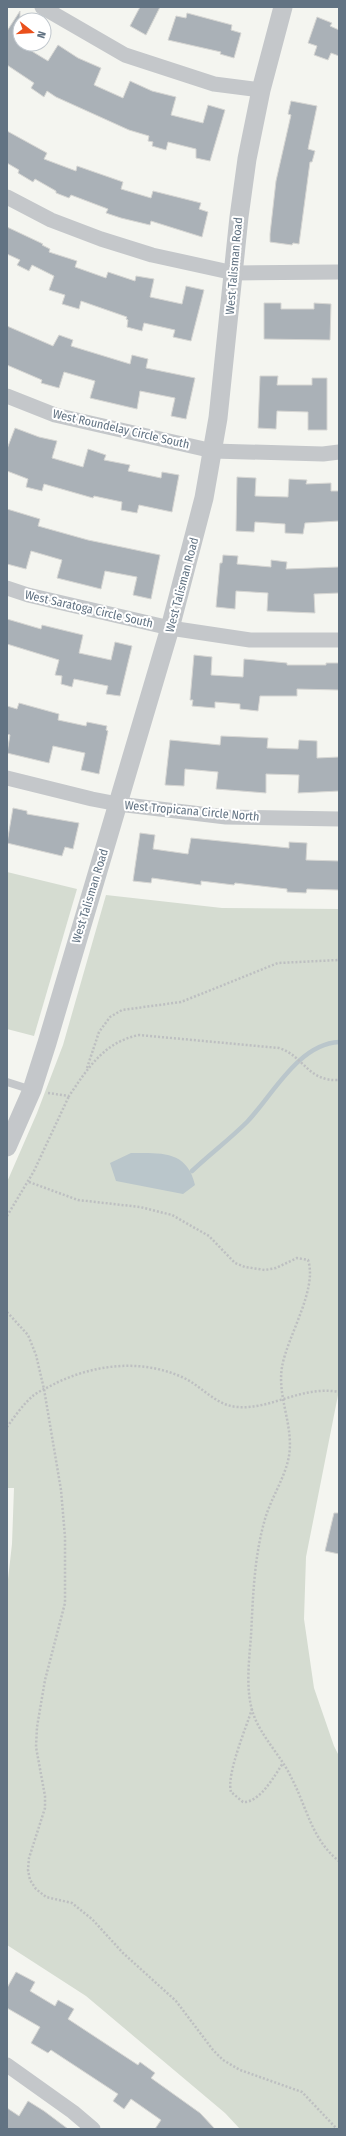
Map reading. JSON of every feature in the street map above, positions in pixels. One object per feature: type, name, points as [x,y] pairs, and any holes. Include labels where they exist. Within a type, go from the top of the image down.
[{"type":"street","points":[[42,7],[125,55],[214,84],[261,90]]},
{"type":"street","name":"West Talisman Road","points":[[7,1147],[32,1090],[170,628],[198,526],[213,451],[221,399],[239,217],[246,166],[261,90],[283,7]]},
{"type":"street","points":[[7,197],[51,220],[101,239],[152,255],[234,273],[339,272]]},
{"type":"street","name":"West Roundelay Circle South","points":[[7,396],[55,415],[213,451],[323,454],[339,452]]},
{"type":"street","name":"West Saratoga Circle South","points":[[7,588],[28,595],[170,628],[250,640],[339,640]]},
{"type":"street","name":"West Tropicana Circle North","points":[[7,778],[92,800],[118,804],[226,817],[339,819]]},
{"type":"street","points":[[7,2065],[73,2112],[93,2129]]},
{"type":"lane","points":[[7,1082],[32,1090]]},
{"type":"path","points":[[86,1070],[99,1032],[110,1017],[122,1010],[181,1002],[278,964],[339,960]]},
{"type":"path","points":[[7,1216],[29,1182],[69,1096],[86,1070],[112,1045],[122,1040],[139,1035],[259,1045],[287,1051],[310,1072],[324,1079],[339,1080]]},
{"type":"path","points":[[32,1090],[69,1096]]},
{"type":"path","points":[[29,1182],[78,1200],[140,1207],[172,1215],[209,1236],[235,1263],[245,1267],[265,1270],[276,1268],[297,1258],[308,1260],[311,1267],[308,1290],[282,1367],[281,1386],[291,1440],[285,1471],[266,1517],[260,1540],[254,1583],[249,1668],[252,1708],[259,1726],[283,1763],[300,1794],[308,1820],[318,1838],[331,1855],[339,1861]]},
{"type":"path","points":[[7,1312],[28,1336],[36,1355],[44,1389],[61,1490],[65,1537],[65,1603],[45,1680],[38,1720],[36,1747],[45,1796],[44,1808],[29,1858],[28,1870],[30,1880],[36,1889],[46,1897],[72,1903],[92,1919],[123,1953],[176,2001],[213,2050],[223,2060],[240,2070],[302,2092],[337,2129]]},
{"type":"path","points":[[7,1427],[35,1394],[72,1376],[95,1368],[117,1365],[139,1367],[181,1376],[201,1387],[223,1404],[238,1407],[270,1402],[305,1392],[339,1392]]},
{"type":"path","points":[[252,1708],[234,1763],[230,1782],[231,1792],[243,1802],[253,1800],[283,1763]]},
{"type":"shaded area","points":[[7,872],[77,889],[34,1036],[7,1029]]},
{"type":"shaded area","points":[[106,895],[222,908],[339,909],[339,1390],[306,1557],[304,1619],[314,1688],[334,1746],[339,1756],[339,2129],[240,2129],[225,2113],[86,1996],[7,1945],[7,1588],[12,1544],[14,1488],[7,1488],[7,1182],[37,1113],[63,1045]]},
{"type":"shaded area","points":[[131,1153],[162,1154],[179,1159],[186,1165],[195,1185],[183,1194],[116,1181],[110,1163]]},
{"type":"building","points":[[140,7],[160,7],[146,35],[130,26]]},
{"type":"building","points":[[187,13],[232,25],[231,30],[241,33],[234,58],[220,54],[221,52],[168,40],[176,16],[186,18]]},
{"type":"building","points":[[317,17],[332,23],[330,26],[339,30],[339,56],[331,53],[328,60],[314,55],[317,46],[308,43]]},
{"type":"building","points":[[12,23],[12,52],[33,52],[48,61],[58,45],[78,58],[101,68],[94,85],[123,98],[130,81],[152,91],[176,97],[171,115],[203,123],[208,105],[225,110],[210,161],[196,158],[196,149],[168,142],[166,150],[152,146],[153,142],[148,141],[149,136],[129,130],[56,97],[47,91],[44,97],[31,88],[34,83],[7,65],[7,31]]},
{"type":"building","points":[[291,101],[317,106],[308,149],[315,151],[312,162],[310,162],[299,244],[293,243],[292,245],[270,242],[276,181],[291,115],[288,114]]},
{"type":"building","points":[[7,131],[47,153],[44,159],[76,171],[77,166],[123,182],[121,189],[151,198],[153,191],[201,203],[199,209],[208,212],[202,237],[151,221],[150,225],[121,218],[106,213],[108,209],[71,195],[69,198],[56,193],[56,191],[35,179],[33,182],[18,173],[19,170],[7,163]]},
{"type":"building","points":[[7,227],[43,244],[42,245],[50,249],[49,252],[77,261],[75,267],[106,278],[108,272],[135,281],[136,276],[154,279],[150,297],[182,304],[186,286],[204,290],[191,341],[173,337],[175,330],[144,323],[142,331],[127,327],[127,317],[81,301],[79,309],[62,304],[65,295],[49,290],[54,276],[32,265],[29,271],[17,265],[20,260],[7,254]]},
{"type":"building","points":[[264,303],[281,303],[281,309],[314,309],[314,303],[331,304],[330,340],[264,339]]},
{"type":"building","points":[[7,326],[53,346],[59,335],[73,340],[71,346],[130,364],[132,355],[148,359],[146,368],[195,378],[186,419],[171,416],[175,398],[140,391],[137,409],[90,398],[95,381],[64,372],[59,388],[41,383],[42,380],[7,365]]},
{"type":"building","points":[[260,376],[278,376],[277,385],[312,385],[312,378],[327,378],[327,430],[308,430],[308,412],[277,411],[276,429],[258,428]]},
{"type":"building","points":[[15,428],[39,437],[57,441],[52,458],[83,467],[88,449],[106,455],[104,460],[130,465],[128,471],[161,478],[162,472],[179,475],[172,512],[139,505],[137,513],[121,510],[122,502],[94,496],[93,498],[44,484],[42,491],[26,487],[28,479],[7,471],[7,449]]},
{"type":"building","points":[[237,477],[256,478],[255,496],[288,497],[289,479],[307,480],[306,484],[331,483],[331,491],[339,491],[339,521],[305,523],[303,534],[285,533],[285,524],[255,522],[254,532],[236,531]]},
{"type":"building","points":[[7,509],[40,519],[38,526],[88,540],[160,555],[151,599],[133,595],[137,577],[105,571],[101,589],[57,578],[62,560],[31,551],[26,569],[7,564]]},
{"type":"building","points":[[223,555],[238,556],[237,564],[271,567],[271,560],[287,562],[286,569],[339,567],[339,593],[314,594],[315,613],[267,611],[268,593],[236,591],[235,609],[216,607],[220,563],[222,563]]},
{"type":"building","points":[[7,619],[41,629],[42,625],[83,635],[79,653],[111,660],[115,642],[132,646],[120,696],[106,694],[108,686],[74,679],[72,687],[61,684],[62,676],[55,675],[59,660],[7,644]]},
{"type":"building","points":[[194,655],[212,657],[211,675],[243,677],[244,659],[287,663],[287,665],[326,665],[326,663],[339,663],[339,690],[297,689],[297,696],[260,696],[258,711],[240,709],[240,704],[215,702],[215,708],[192,706],[193,700],[190,700]]},
{"type":"building","points":[[19,703],[59,714],[58,720],[86,726],[87,722],[107,726],[106,730],[108,731],[99,774],[81,770],[85,753],[53,746],[49,763],[7,753],[10,735],[7,734],[7,706],[17,709]]},
{"type":"building","points":[[221,736],[268,738],[267,748],[298,749],[299,740],[317,741],[317,758],[339,757],[339,791],[298,793],[299,775],[266,774],[266,793],[216,789],[218,772],[185,769],[184,786],[165,785],[170,740],[220,745]]},
{"type":"building","points":[[13,808],[27,811],[27,814],[79,823],[73,849],[65,847],[62,856],[7,843]]},
{"type":"building","points":[[140,833],[155,835],[153,849],[188,854],[191,838],[289,848],[289,842],[307,843],[306,860],[339,861],[339,890],[307,889],[306,893],[287,892],[287,889],[235,883],[234,885],[201,881],[201,885],[152,878],[151,883],[133,881]]},
{"type":"building","points":[[334,1513],[339,1513],[339,1554],[325,1551]]},
{"type":"building","points":[[16,1972],[35,1982],[30,1991],[55,2006],[58,2000],[74,2009],[68,2019],[138,2065],[140,2062],[155,2073],[151,2078],[200,2113],[215,2129],[155,2129],[161,2120],[131,2099],[124,2109],[113,2101],[118,2094],[51,2050],[48,2053],[31,2043],[40,2027],[7,2008],[7,1988]]},
{"type":"building","points":[[28,2101],[68,2129],[7,2129],[7,2108],[19,2116]]},
{"type":"waterway","points":[[192,1171],[247,1122],[298,1061],[324,1045],[339,1042]]}]
